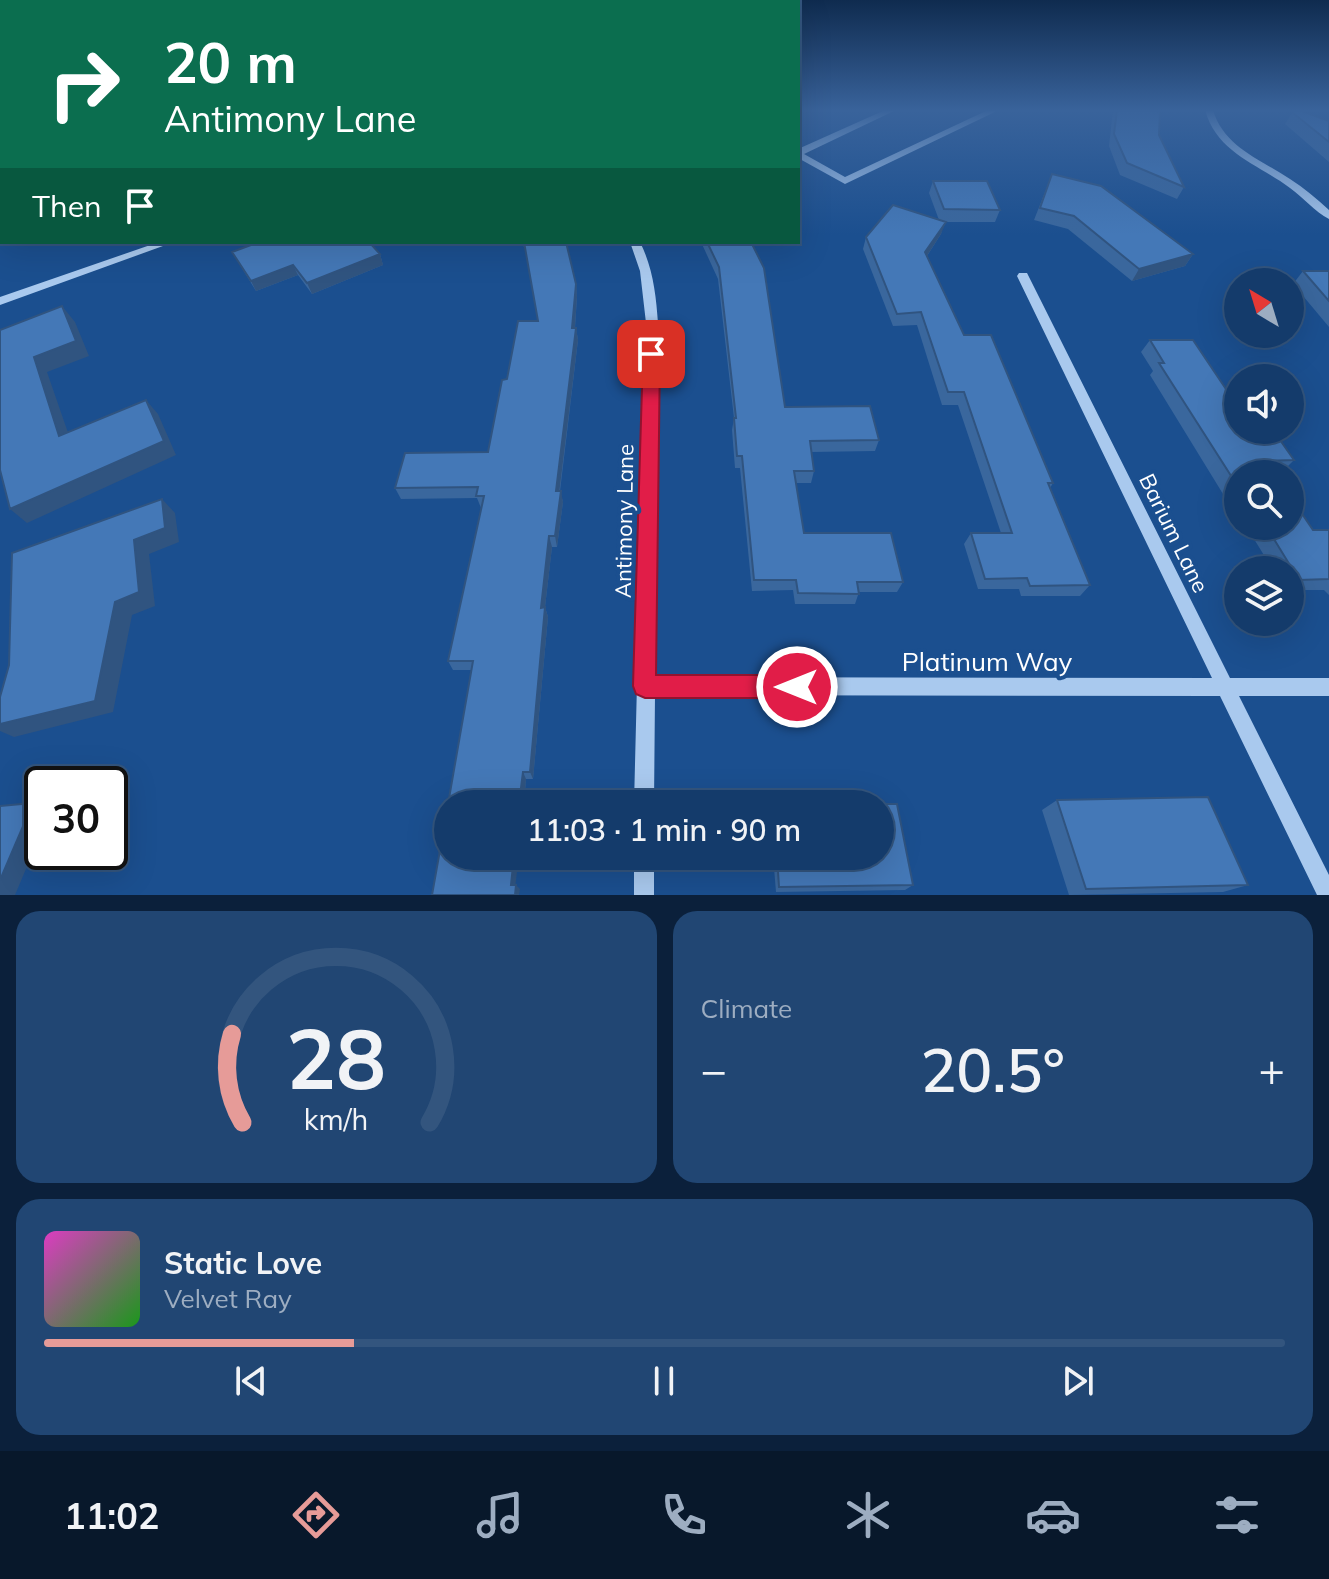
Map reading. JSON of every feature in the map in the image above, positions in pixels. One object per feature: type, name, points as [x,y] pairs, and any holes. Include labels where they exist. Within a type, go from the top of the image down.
[{"type":"street","points":[[800,154],[845,181],[907,152]]},
{"type":"street","points":[[1242,152],[1291,184],[1329,216]]},
{"type":"street","points":[[0,301],[163,244]]},
{"type":"street","name":"Antimony Lane","points":[[636,244],[650,286],[652,323],[644,790]]},
{"type":"street","name":"Barium Lane","points":[[1023,276],[1328,895]]},
{"type":"street","name":"Platinum Way","points":[[645,686],[1329,687]]},
{"type":"street","points":[[644,870],[644,895]]},
{"type":"building","points":[[1122,152],[1167,152],[1184,187],[1127,163]]},
{"type":"building","points":[[1052,174],[1101,186],[1193,254],[1139,269],[1074,216],[1040,208]]},
{"type":"building","points":[[933,181],[987,181],[1000,210],[944,209]]},
{"type":"building","points":[[893,205],[946,222],[925,252],[964,335],[991,335],[1053,483],[1048,483],[1090,585],[1030,586],[1027,578],[985,579],[971,533],[1012,533],[964,392],[948,392],[921,312],[897,314],[866,237]]},
{"type":"building","points":[[254,244],[371,244],[380,254],[307,283],[293,265],[251,281],[232,252]]},
{"type":"building","points":[[524,244],[566,244],[576,284],[572,328],[576,328],[556,491],[561,491],[555,536],[549,536],[541,608],[545,607],[530,772],[523,772],[521,790],[450,790],[473,661],[448,661],[484,496],[476,496],[478,487],[395,488],[405,453],[488,452],[502,380],[507,379],[518,321],[538,321]]},
{"type":"building","points":[[708,244],[752,244],[764,268],[785,407],[870,406],[879,440],[810,441],[814,471],[794,471],[804,533],[891,533],[903,582],[857,582],[859,594],[798,593],[796,580],[754,580],[742,456],[737,456],[736,418],[719,267]]},
{"type":"building","points":[[1304,271],[1329,271],[1329,301],[1304,272]]},
{"type":"building","points":[[62,306],[76,341],[34,357],[59,436],[146,400],[164,441],[10,509],[0,470],[0,330]]},
{"type":"building","points":[[1150,340],[1193,340],[1224,386],[1224,444],[1283,444],[1294,460],[1224,460],[1224,465],[1159,363],[1164,363]]},
{"type":"building","points":[[162,499],[165,528],[134,540],[139,592],[115,602],[95,701],[0,724],[0,697],[9,665],[12,553]]},
{"type":"building","points":[[1304,517],[1313,530],[1329,530],[1329,579],[1304,580],[1304,556],[1284,556],[1275,540],[1304,540]]},
{"type":"building","points":[[1208,797],[1248,885],[1086,889],[1057,800]]},
{"type":"building","points":[[24,804],[24,824],[0,880],[0,806]]},
{"type":"building","points":[[894,804],[897,804],[913,885],[779,887],[778,870],[894,870]]},
{"type":"building","points":[[436,870],[513,870],[511,885],[516,885],[515,895],[432,895]]},
{"type":"route","points":[[651,354],[645,686],[797,687]]}]
